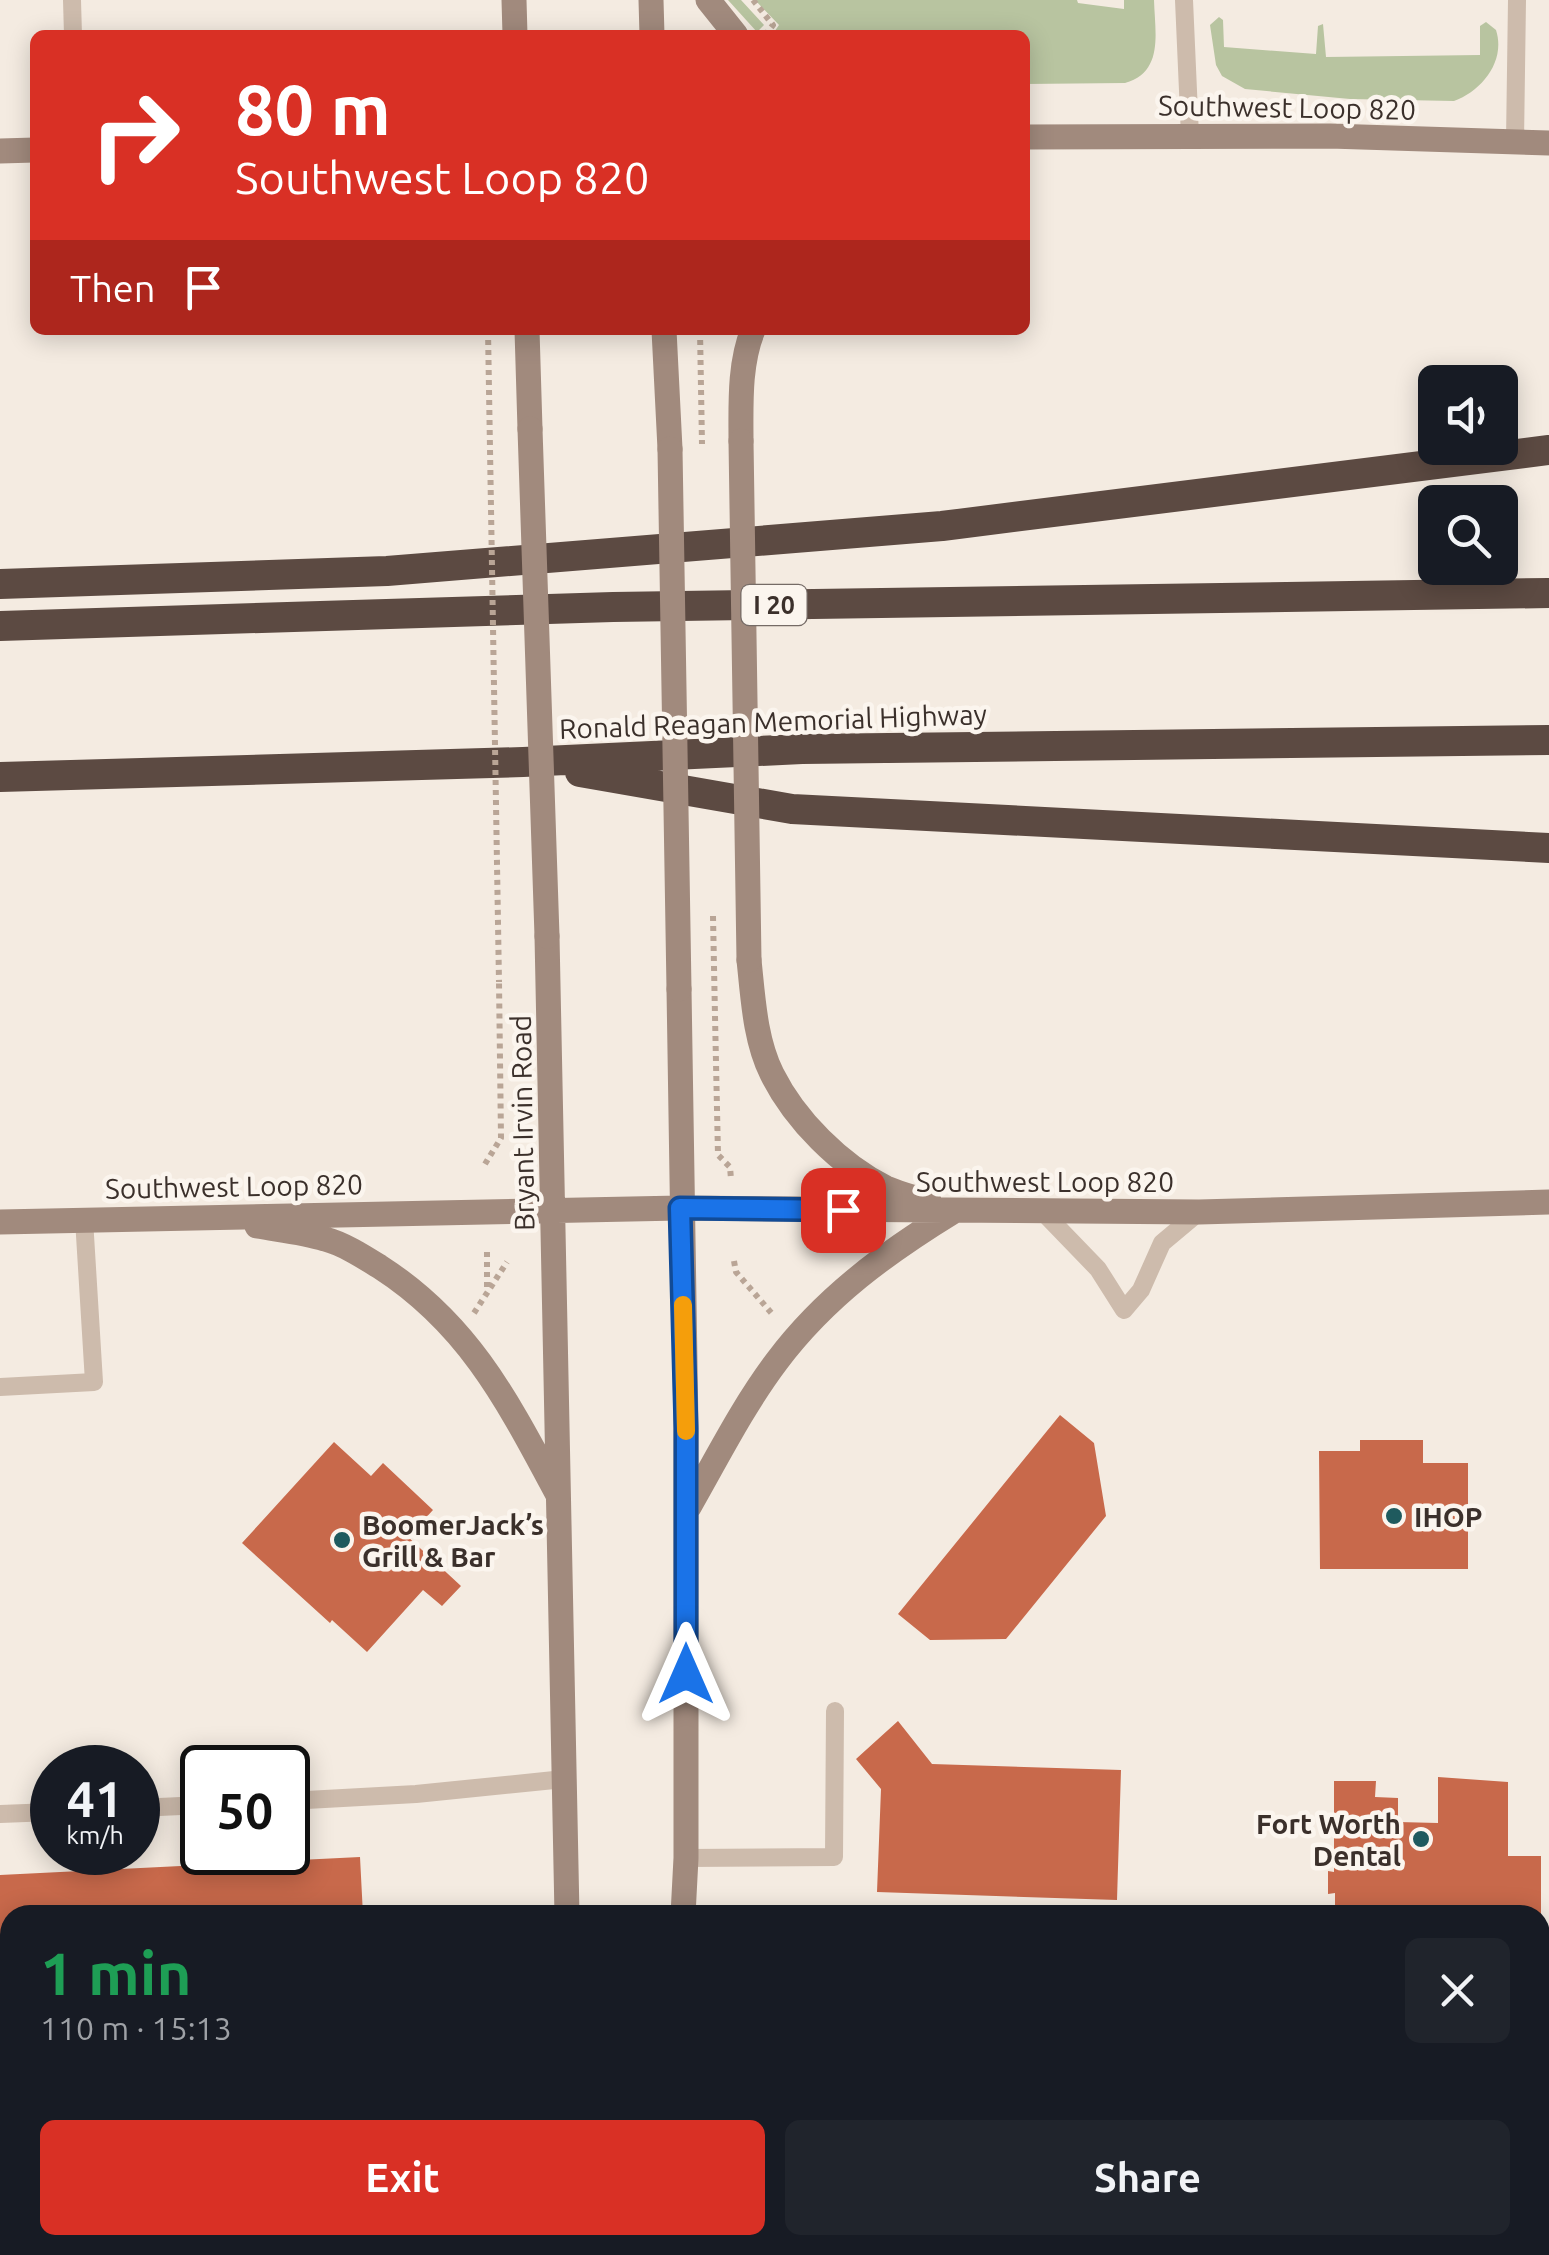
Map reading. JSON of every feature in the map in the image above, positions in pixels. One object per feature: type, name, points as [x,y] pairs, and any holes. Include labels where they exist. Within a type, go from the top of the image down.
[{"type":"highway","points":[[0,584],[387,572],[942,526],[1549,450]]},
{"type":"highway","name":"I 20","points":[[0,626],[613,607],[1549,594]]},
{"type":"highway","name":"Ronald Reagan Memorial Highway","points":[[0,777],[523,762],[802,749],[1549,740]]},
{"type":"highway","points":[[523,762],[792,809],[1549,848]]},
{"type":"main road","points":[[514,0],[515,30]]},
{"type":"main road","points":[[651,0],[652,30]]},
{"type":"main road","points":[[708,0],[732,30]]},
{"type":"main road","points":[[1030,152],[1096,136]]},
{"type":"main road","name":"Southwest Loop 820","points":[[1030,137],[1549,142]]},
{"type":"main road","points":[[0,151],[30,150]]},
{"type":"main road","name":"Bryant Irvin Road","points":[[526,335],[555,1210],[567,1905]]},
{"type":"main road","points":[[664,335],[670,449],[686,1511],[683,1905]]},
{"type":"main road","points":[[751,335],[741,392],[741,440],[748,960],[756,1022],[771,1073],[799,1116],[841,1158],[886,1188],[954,1211]]},
{"type":"main road","name":"Southwest Loop 820","points":[[0,1222],[680,1208],[1198,1212],[1549,1202]]},
{"type":"main road","points":[[686,1511],[777,1361],[808,1325],[890,1250],[954,1211]]},
{"type":"main road","points":[[203,1216],[328,1239],[398,1279],[438,1312],[469,1345],[502,1390],[560,1499]]},
{"type":"lane","points":[[72,0],[73,30]]},
{"type":"lane","points":[[1184,0],[1190,136]]},
{"type":"lane","points":[[1515,141],[1517,0]]},
{"type":"lane","points":[[1041,1210],[1098,1270],[1124,1310],[1141,1290],[1162,1242],[1198,1212]]},
{"type":"lane","points":[[0,1387],[94,1382],[84,1219]]},
{"type":"lane","points":[[686,1858],[834,1858],[835,1711]]},
{"type":"lane","points":[[310,1800],[564,1779]]},
{"type":"lane","points":[[0,1814],[30,1813]]},
{"type":"path","points":[[486,1164],[502,1138],[488,335]]},
{"type":"path","points":[[715,1016],[718,1156],[730,1166],[731,1184]]},
{"type":"path","points":[[487,1252],[488,1292]]},
{"type":"path","points":[[734,1261],[736,1272],[778,1321]]},
{"type":"path","points":[[463,1325],[508,1262]]},
{"type":"green space","points":[[728,0],[741,0],[764,25],[755,30]]},
{"type":"green space","points":[[755,0],[1077,0],[1124,9],[1124,0],[1154,0],[1156,38],[1152,61],[1146,70],[1125,83],[1030,84],[1030,30],[776,30],[779,25]]},
{"type":"green space","points":[[1219,17],[1223,20],[1224,47],[1316,54],[1318,26],[1323,24],[1326,57],[1480,55],[1480,26],[1486,22],[1496,30],[1498,53],[1482,82],[1454,101],[1350,99],[1245,89],[1222,76],[1216,65],[1210,25]]},
{"type":"building","points":[[1060,1415],[1094,1443],[1106,1516],[1006,1639],[930,1640],[898,1614]]},
{"type":"building","name":"IHOP","points":[[1360,1440],[1423,1440],[1423,1463],[1468,1463],[1468,1569],[1320,1569],[1319,1451],[1360,1451]]},
{"type":"building","points":[[334,1442],[371,1476],[383,1463],[433,1510],[408,1537],[461,1586],[442,1606],[423,1590],[367,1652],[242,1543]]},
{"type":"building","points":[[898,1721],[932,1764],[1121,1770],[1117,1900],[877,1892],[881,1789],[856,1759]]},
{"type":"building","name":"Fort Worth Dental","points":[[1438,1777],[1508,1782],[1508,1856],[1541,1856],[1541,1905],[1335,1905],[1335,1893],[1328,1894],[1328,1871],[1334,1872],[1334,1781],[1376,1781],[1375,1797],[1398,1798],[1398,1822],[1438,1823]]},
{"type":"building","points":[[360,1857],[362,1905],[0,1905],[0,1875],[160,1875],[160,1867],[180,1866],[180,1875],[310,1875],[310,1860]]},
{"type":"slow traffic","points":[[683,1305],[686,1431]]},
{"type":"place","name":"IHOP","points":[[1394,1516]]},
{"type":"place","name":"BoomerJack’s Grill & Bar","points":[[342,1540]]},
{"type":"place","name":"Fort Worth Dental","points":[[1421,1839]]},
{"type":"route","points":[[686,1674],[686,1428],[680,1208],[843,1210]]}]
